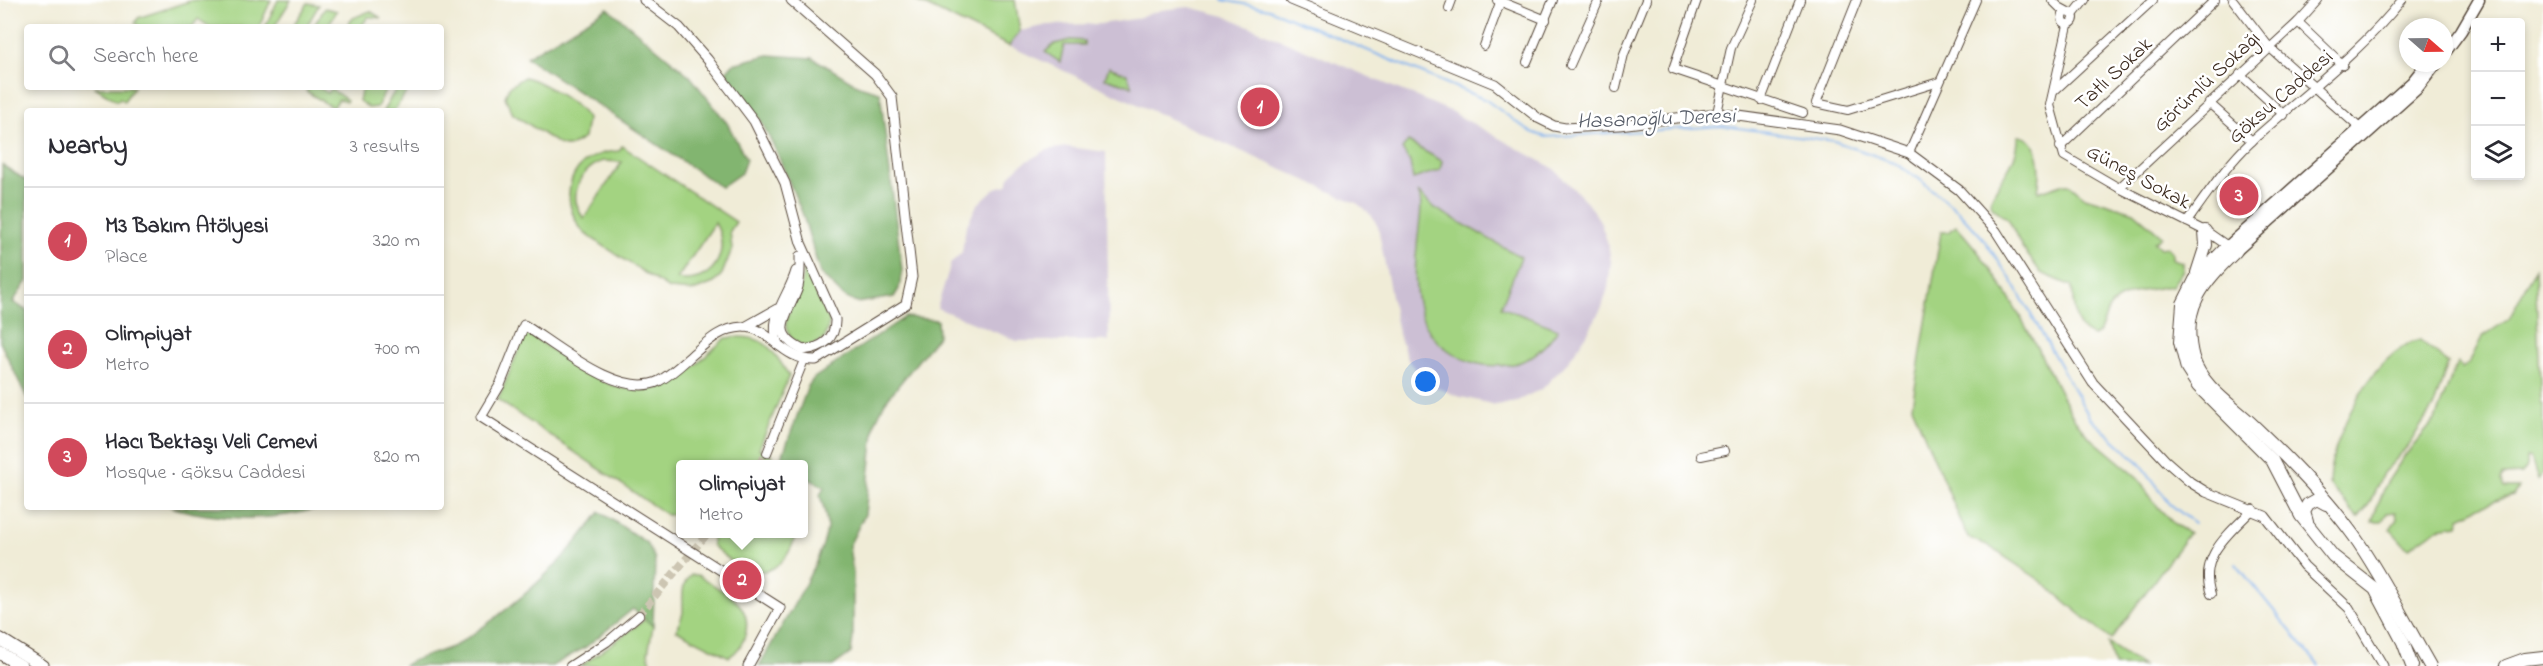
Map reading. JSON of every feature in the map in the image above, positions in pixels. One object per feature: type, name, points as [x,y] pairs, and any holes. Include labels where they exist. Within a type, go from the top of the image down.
[{"type":"main road","points":[[2453,32],[2476,5]]},
{"type":"main road","points":[[2453,42],[2476,5]]},
{"type":"main road","points":[[2195,280],[2363,131],[2420,72]]},
{"type":"main road","points":[[2363,131],[2417,88],[2430,72]]},
{"type":"main road","points":[[2205,231],[2206,245],[2195,280],[2183,304],[2180,325],[2180,342],[2187,369],[2198,386],[2272,460],[2296,509],[2320,540],[2339,561],[2375,589],[2403,642],[2412,666]]},
{"type":"main road","points":[[2232,249],[2204,282],[2194,304],[2189,330],[2194,360],[2208,382],[2283,453],[2330,506],[2374,566],[2430,666]]},
{"type":"main road","points":[[2320,540],[2304,516],[2305,507],[2314,500],[2330,506]]},
{"type":"main road","points":[[2,643],[21,666]]},
{"type":"main road","points":[[2,643],[44,666]]},
{"type":"main road","points":[[2506,666],[2525,659],[2543,657]]},
{"type":"street","points":[[644,0],[679,27],[754,121],[785,183],[801,243],[822,296],[833,312],[836,330],[847,340]]},
{"type":"street","points":[[745,327],[760,332],[792,357],[816,360],[828,355],[847,340],[906,304],[912,277],[892,97],[875,74],[791,0]]},
{"type":"street","points":[[1291,0],[1495,84],[1538,118],[1554,126],[1565,128],[1619,125],[1717,113],[1840,130],[1909,153],[1959,190],[1996,231],[2020,265],[2093,383],[2166,460],[2206,492],[2253,509],[2265,516],[2304,566],[2349,608],[2384,666]]},
{"type":"street","points":[[1484,46],[1499,0],[1546,20]]},
{"type":"street","points":[[1527,62],[1553,0]]},
{"type":"street","points":[[1570,65],[1599,0]]},
{"type":"street","points":[[1616,88],[1624,54],[1646,0]]},
{"type":"street","points":[[1697,0],[1673,69],[1723,84],[1761,100],[1803,113]]},
{"type":"street","points":[[1717,113],[1731,48],[1753,0]]},
{"type":"street","points":[[1761,100],[1800,0]]},
{"type":"street","points":[[1857,0],[1816,103],[1848,110],[1939,82]]},
{"type":"street","points":[[1909,153],[1976,0]]},
{"type":"street","points":[[2052,0],[2059,8],[2065,22],[2065,48],[2050,105],[2060,147]]},
{"type":"street","points":[[2072,14],[2085,0]]},
{"type":"street","points":[[2053,92],[2153,0]]},
{"type":"street","name":"Tatlı Sokak","points":[[2060,147],[2215,0]]},
{"type":"street","points":[[2233,0],[2269,47],[2363,131]]},
{"type":"street","name":"Görümlü Sokağı","points":[[2119,188],[2298,22],[2318,0]]},
{"type":"street","name":"Göksu Caddesi","points":[[2187,222],[2226,169],[2252,141],[2313,87],[2343,65],[2378,31],[2403,0]]},
{"type":"street","points":[[2059,8],[2072,14]]},
{"type":"street","points":[[2065,22],[2073,21],[2072,14]]},
{"type":"street","points":[[2298,22],[2343,65]]},
{"type":"street","points":[[2240,74],[2284,115]]},
{"type":"street","points":[[2209,103],[2252,141]]},
{"type":"street","name":"Güneş Sokak","points":[[2060,147],[2064,156],[2119,188],[2205,231],[2232,249]]},
{"type":"street","points":[[801,243],[797,290],[782,319],[786,338],[803,350],[813,349],[830,340],[836,330]]},
{"type":"street","points":[[748,666],[780,608],[482,417],[501,385],[524,325],[605,376],[632,385],[658,382],[718,333],[745,327],[777,309],[787,296],[800,256]]},
{"type":"street","points":[[777,309],[775,335],[778,345]]},
{"type":"street","points":[[767,453],[804,360]]},
{"type":"street","points":[[1701,456],[1725,451]]},
{"type":"street","points":[[2211,594],[2206,580],[2207,565],[2215,551],[2253,509]]},
{"type":"street","points":[[570,666],[607,642],[639,615]]},
{"type":"shaded area","points":[[1189,7],[1225,16],[1450,111],[1553,168],[1588,203],[1600,221],[1608,244],[1611,262],[1608,288],[1602,307],[1586,336],[1567,363],[1543,388],[1517,401],[1496,405],[1457,396],[1429,384],[1409,362],[1398,333],[1378,227],[1372,216],[1358,204],[1009,46],[1020,31],[1048,25],[1100,24],[1134,19],[1161,10]]},
{"type":"shaded area","points":[[1068,147],[1106,152],[1109,341],[1017,341],[937,308],[951,263],[962,252],[966,227],[977,205],[995,188],[1007,185],[1010,175],[1022,164],[1047,150]]},
{"type":"green space","points":[[193,0],[271,0],[260,24],[206,24],[198,19],[194,24],[136,24],[138,18]]},
{"type":"green space","points":[[278,0],[291,0],[276,24],[266,24]]},
{"type":"green space","points":[[914,0],[1015,0],[1020,31],[1009,46]]},
{"type":"green space","points":[[308,3],[319,5],[308,24],[294,24]]},
{"type":"green space","points":[[325,8],[337,11],[329,24],[315,24]]},
{"type":"green space","points":[[608,8],[690,76],[727,123],[746,159],[741,173],[721,187],[526,57]]},
{"type":"green space","points":[[370,11],[381,18],[368,17],[363,24],[348,24],[353,18]]},
{"type":"green space","points":[[1070,40],[1084,41],[1084,45],[1064,45],[1060,62],[1045,52],[1055,44]]},
{"type":"green space","points":[[768,55],[813,58],[859,86],[880,92],[902,270],[899,289],[894,297],[857,303],[844,297],[820,273],[803,215],[777,153],[760,119],[726,72],[733,64]]},
{"type":"green space","points":[[1109,67],[1127,74],[1132,86],[1105,78]]},
{"type":"green space","points":[[524,77],[559,94],[583,113],[587,119],[584,138],[569,147],[560,145],[513,114],[505,97],[509,87]]},
{"type":"green space","points":[[100,90],[132,90],[124,101],[120,98],[117,101]]},
{"type":"green space","points":[[323,90],[328,93],[332,90],[347,100],[346,102],[339,99],[333,108],[306,91]]},
{"type":"green space","points":[[361,90],[386,90],[377,107],[369,108],[359,101]]},
{"type":"green space","points":[[395,90],[408,90],[396,108],[385,108]]},
{"type":"green space","points":[[2018,136],[2026,138],[2036,150],[2040,168],[2038,192],[2069,184],[2085,197],[2134,212],[2162,236],[2154,242],[2160,248],[2167,247],[2172,252],[2172,259],[2183,262],[2183,270],[2172,286],[2145,290],[2118,300],[2111,305],[2097,333],[2094,336],[2087,333],[2078,323],[2072,286],[2041,273],[2022,247],[2008,219],[1993,208],[1990,201],[2012,162]]},
{"type":"green space","points":[[1408,142],[1442,161],[1440,170],[1413,179],[1410,162],[1402,149]]},
{"type":"green space","points":[[622,146],[736,222],[730,231],[732,249],[722,274],[714,283],[693,291],[669,289],[584,233],[570,205],[569,192],[572,179],[578,168],[588,160],[602,154],[619,151]],"holes":[[[603,161],[622,162],[584,218],[576,201],[578,185],[588,170]],[[715,223],[720,234],[721,245],[716,264],[700,277],[689,280],[677,279]]]},
{"type":"green space","points":[[2,165],[24,179],[24,286],[13,302],[24,309],[24,392],[0,342]]},
{"type":"green space","points":[[1418,192],[1433,207],[1521,257],[1501,307],[1558,329],[1537,353],[1516,364],[1484,365],[1455,355],[1435,339],[1420,311],[1415,278],[1421,210]]},
{"type":"green space","points":[[1956,226],[1991,269],[2006,293],[2073,417],[2086,434],[2136,476],[2156,505],[2174,524],[2189,533],[2111,640],[2041,581],[1987,545],[1968,538],[1912,406],[1941,232],[1948,232]]},
{"type":"green space","points":[[805,258],[817,295],[830,321],[824,340],[803,346],[793,339],[786,324],[803,277]]},
{"type":"green space","points":[[2535,268],[2541,404],[2543,404],[2543,472],[2538,480],[2531,459],[2526,458],[2526,467],[2522,474],[2503,475],[2501,480],[2504,488],[2518,488],[2513,495],[2484,505],[2460,517],[2458,525],[2438,528],[2408,549],[2390,529],[2397,519],[2396,512],[2387,513],[2382,521],[2372,521],[2386,484],[2403,458],[2435,420],[2457,363],[2462,368],[2469,363],[2482,337],[2509,319]]},
{"type":"green space","points":[[905,317],[937,320],[938,336],[885,402],[875,423],[865,514],[849,546],[853,574],[851,653],[833,666],[759,666],[809,576],[824,541],[827,527],[820,495],[824,487],[808,478],[808,460],[781,460],[808,386],[814,378]]},
{"type":"green space","points":[[526,332],[579,368],[617,387],[637,390],[657,388],[677,380],[726,338],[739,337],[765,344],[789,376],[759,449],[773,455],[770,460],[676,460],[676,514],[667,515],[498,400]]},
{"type":"green space","points":[[2420,340],[2448,363],[2434,406],[2405,450],[2383,473],[2369,504],[2358,518],[2329,484],[2337,444],[2357,399],[2371,378],[2403,347]]},
{"type":"green space","points":[[181,510],[311,510],[246,518]]},
{"type":"green space","points":[[600,512],[647,543],[655,559],[653,626],[633,609],[586,647],[552,666],[404,666],[413,660],[458,644],[498,616],[553,568]]},
{"type":"green space","points":[[712,538],[794,538],[788,553],[778,565],[769,570],[759,571],[739,566],[712,545]]},
{"type":"green space","points":[[691,575],[698,575],[724,592],[743,609],[746,624],[744,639],[729,657],[676,630],[683,612],[685,583]]},
{"type":"green space","points":[[646,619],[653,626],[648,653],[652,666],[581,666]]},
{"type":"green space","points":[[2108,643],[2142,666],[2114,666]]},
{"type":"waterway","name":"Hasanoğlu Deresi","points":[[1223,0],[1269,9],[1486,100],[1529,131],[1546,137],[1724,126],[1834,141],[1893,162],[1918,178],[1958,211],[1982,237],[2012,281],[2090,418],[2141,464],[2170,504],[2194,523]]},
{"type":"waterway","name":"Hasanoğlu Deresi","points":[[2236,564],[2319,666]]},
{"type":"tunnel","points":[[762,460],[767,453]]},
{"type":"tunnel","points":[[639,615],[704,538]]},
{"type":"place","name":"M3 Bakım Atölyesi","points":[[1260,107]]},
{"type":"place","name":"Hacı Bektaşı Veli Cemevi","points":[[2239,196]]},
{"type":"place","name":"Olimpiyat","points":[[742,580]]}]
